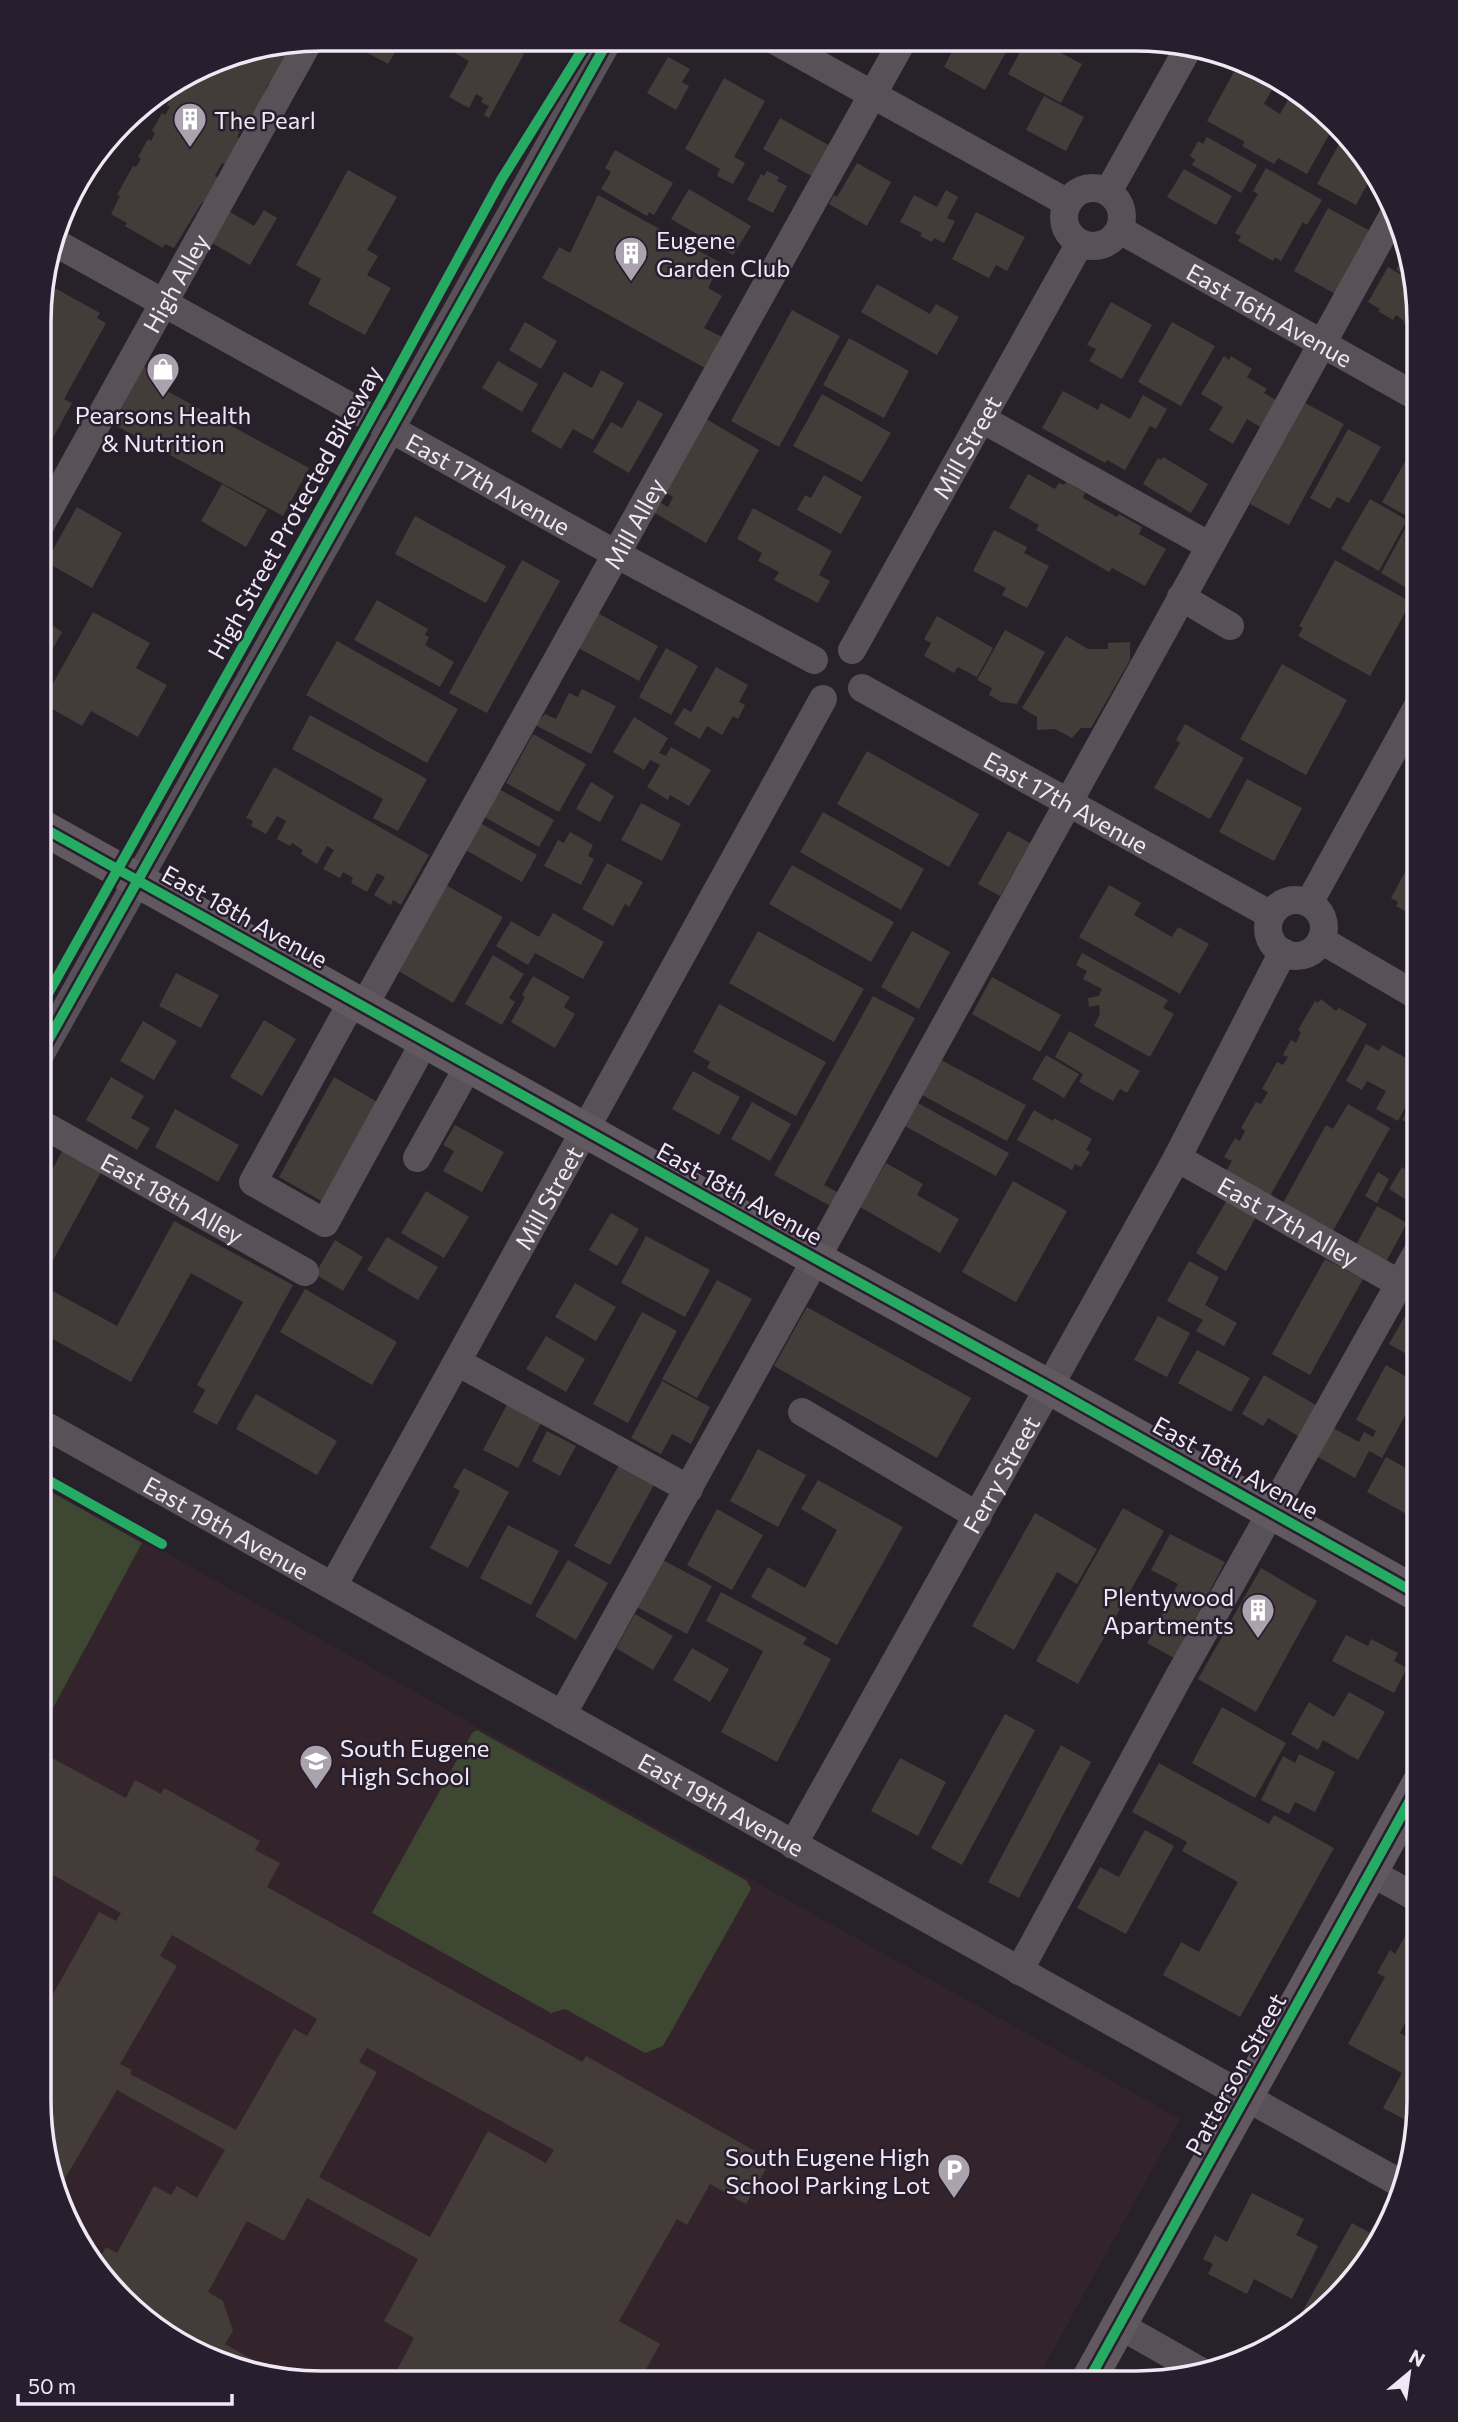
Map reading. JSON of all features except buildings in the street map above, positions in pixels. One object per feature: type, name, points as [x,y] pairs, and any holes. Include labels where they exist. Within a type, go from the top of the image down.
[{"type":"main road","name":"East 18th Avenue","points":[[51,832],[1407,1588]]},
{"type":"main road","name":"Patterson Street","points":[[1094,2371],[1407,1806]]},
{"type":"street","name":"High Alley","points":[[51,506],[303,51]]},
{"type":"street","points":[[51,1035],[602,51]]},
{"type":"street","points":[[793,51],[1068,204]]},
{"type":"street","name":"Mill Alley","points":[[425,1041],[325,1223],[253,1182],[317,1070],[320,1057],[358,1003],[616,554],[897,51]]},
{"type":"street","points":[[1108,192],[1185,55]]},
{"type":"street","points":[[1090,188],[1108,192],[1122,213],[1120,230],[1103,245],[1080,243],[1067,230],[1065,212],[1068,204],[1074,196],[1090,188]]},
{"type":"street","points":[[562,1715],[1389,223]]},
{"type":"street","name":"East 16th Avenue","points":[[1120,230],[1407,390]]},
{"type":"street","name":"Mill Street","points":[[852,650],[1080,243]]},
{"type":"street","name":"East 17th Avenue","points":[[62,246],[616,554],[814,660]]},
{"type":"street","points":[[982,419],[1210,545]]},
{"type":"street","points":[[1181,597],[1230,626]]},
{"type":"street","points":[[831,647],[852,650],[860,657],[865,668],[866,678],[862,688],[855,697],[845,702],[823,699],[811,681],[810,670],[814,660],[821,652],[831,647]]},
{"type":"street","name":"East 17th Avenue","points":[[862,688],[1271,915]]},
{"type":"street","name":"Mill Street","points":[[333,1586],[823,699]]},
{"type":"street","points":[[1309,903],[1407,726]]},
{"type":"street","points":[[1287,901],[1309,903],[1323,919],[1321,940],[1314,949],[1304,954],[1283,952],[1274,945],[1269,936],[1271,915],[1278,906],[1287,901]]},
{"type":"street","points":[[1321,940],[1407,990]]},
{"type":"street","name":"Ferry Street","points":[[793,1844],[1177,1158],[1283,952]]},
{"type":"street","points":[[417,1158],[469,1065]]},
{"type":"street","name":"East 18th Alley","points":[[51,1129],[305,1272]]},
{"type":"street","name":"East 17th Alley","points":[[1177,1158],[1400,1284]]},
{"type":"street","points":[[1019,1971],[1178,1678],[1407,1271]]},
{"type":"street","points":[[457,1362],[689,1489]]},
{"type":"street","points":[[802,1412],[978,1516]]},
{"type":"street","name":"East 19th Avenue","points":[[51,1429],[1395,2180]]},
{"type":"street","points":[[1370,1872],[1407,1892]]},
{"type":"street","points":[[1119,2325],[1191,2366]]},
{"type":"shaded area","name":"South Eugene High School","points":[[51,1489],[1180,2119],[1042,2371],[304,2371],[235,2357],[186,2335],[130,2292],[96,2251],[71,2204],[53,2135]]},
{"type":"green space","points":[[51,1492],[142,1543],[51,1711]]},
{"type":"green space","points":[[477,1730],[747,1881],[751,1889],[663,2046],[645,2053],[565,2009],[551,2013],[372,1913],[472,1733]]},
{"type":"cycle path","name":"High Street Protected Bikeway","points":[[51,988],[371,418],[501,180],[582,51]]},
{"type":"cycle path","points":[[51,1035],[602,51]]},
{"type":"cycle path","points":[[51,832],[1407,1588]]},
{"type":"cycle path","points":[[51,1482],[162,1544]]},
{"type":"cycle path","points":[[1094,2371],[1407,1806]]},
{"type":"place","name":"The Pearl","points":[[190,149]]},
{"type":"place","name":"Eugene Garden Club","points":[[631,283]]},
{"type":"place","name":"Pearsons Health & Nutrition","points":[[163,399]]},
{"type":"place","name":"Plentywood Apartments","points":[[1258,1640]]},
{"type":"place","name":"South Eugene High School","points":[[316,1791]]},
{"type":"place","name":"South Eugene High School Parking Lot","points":[[954,2200]]}]
